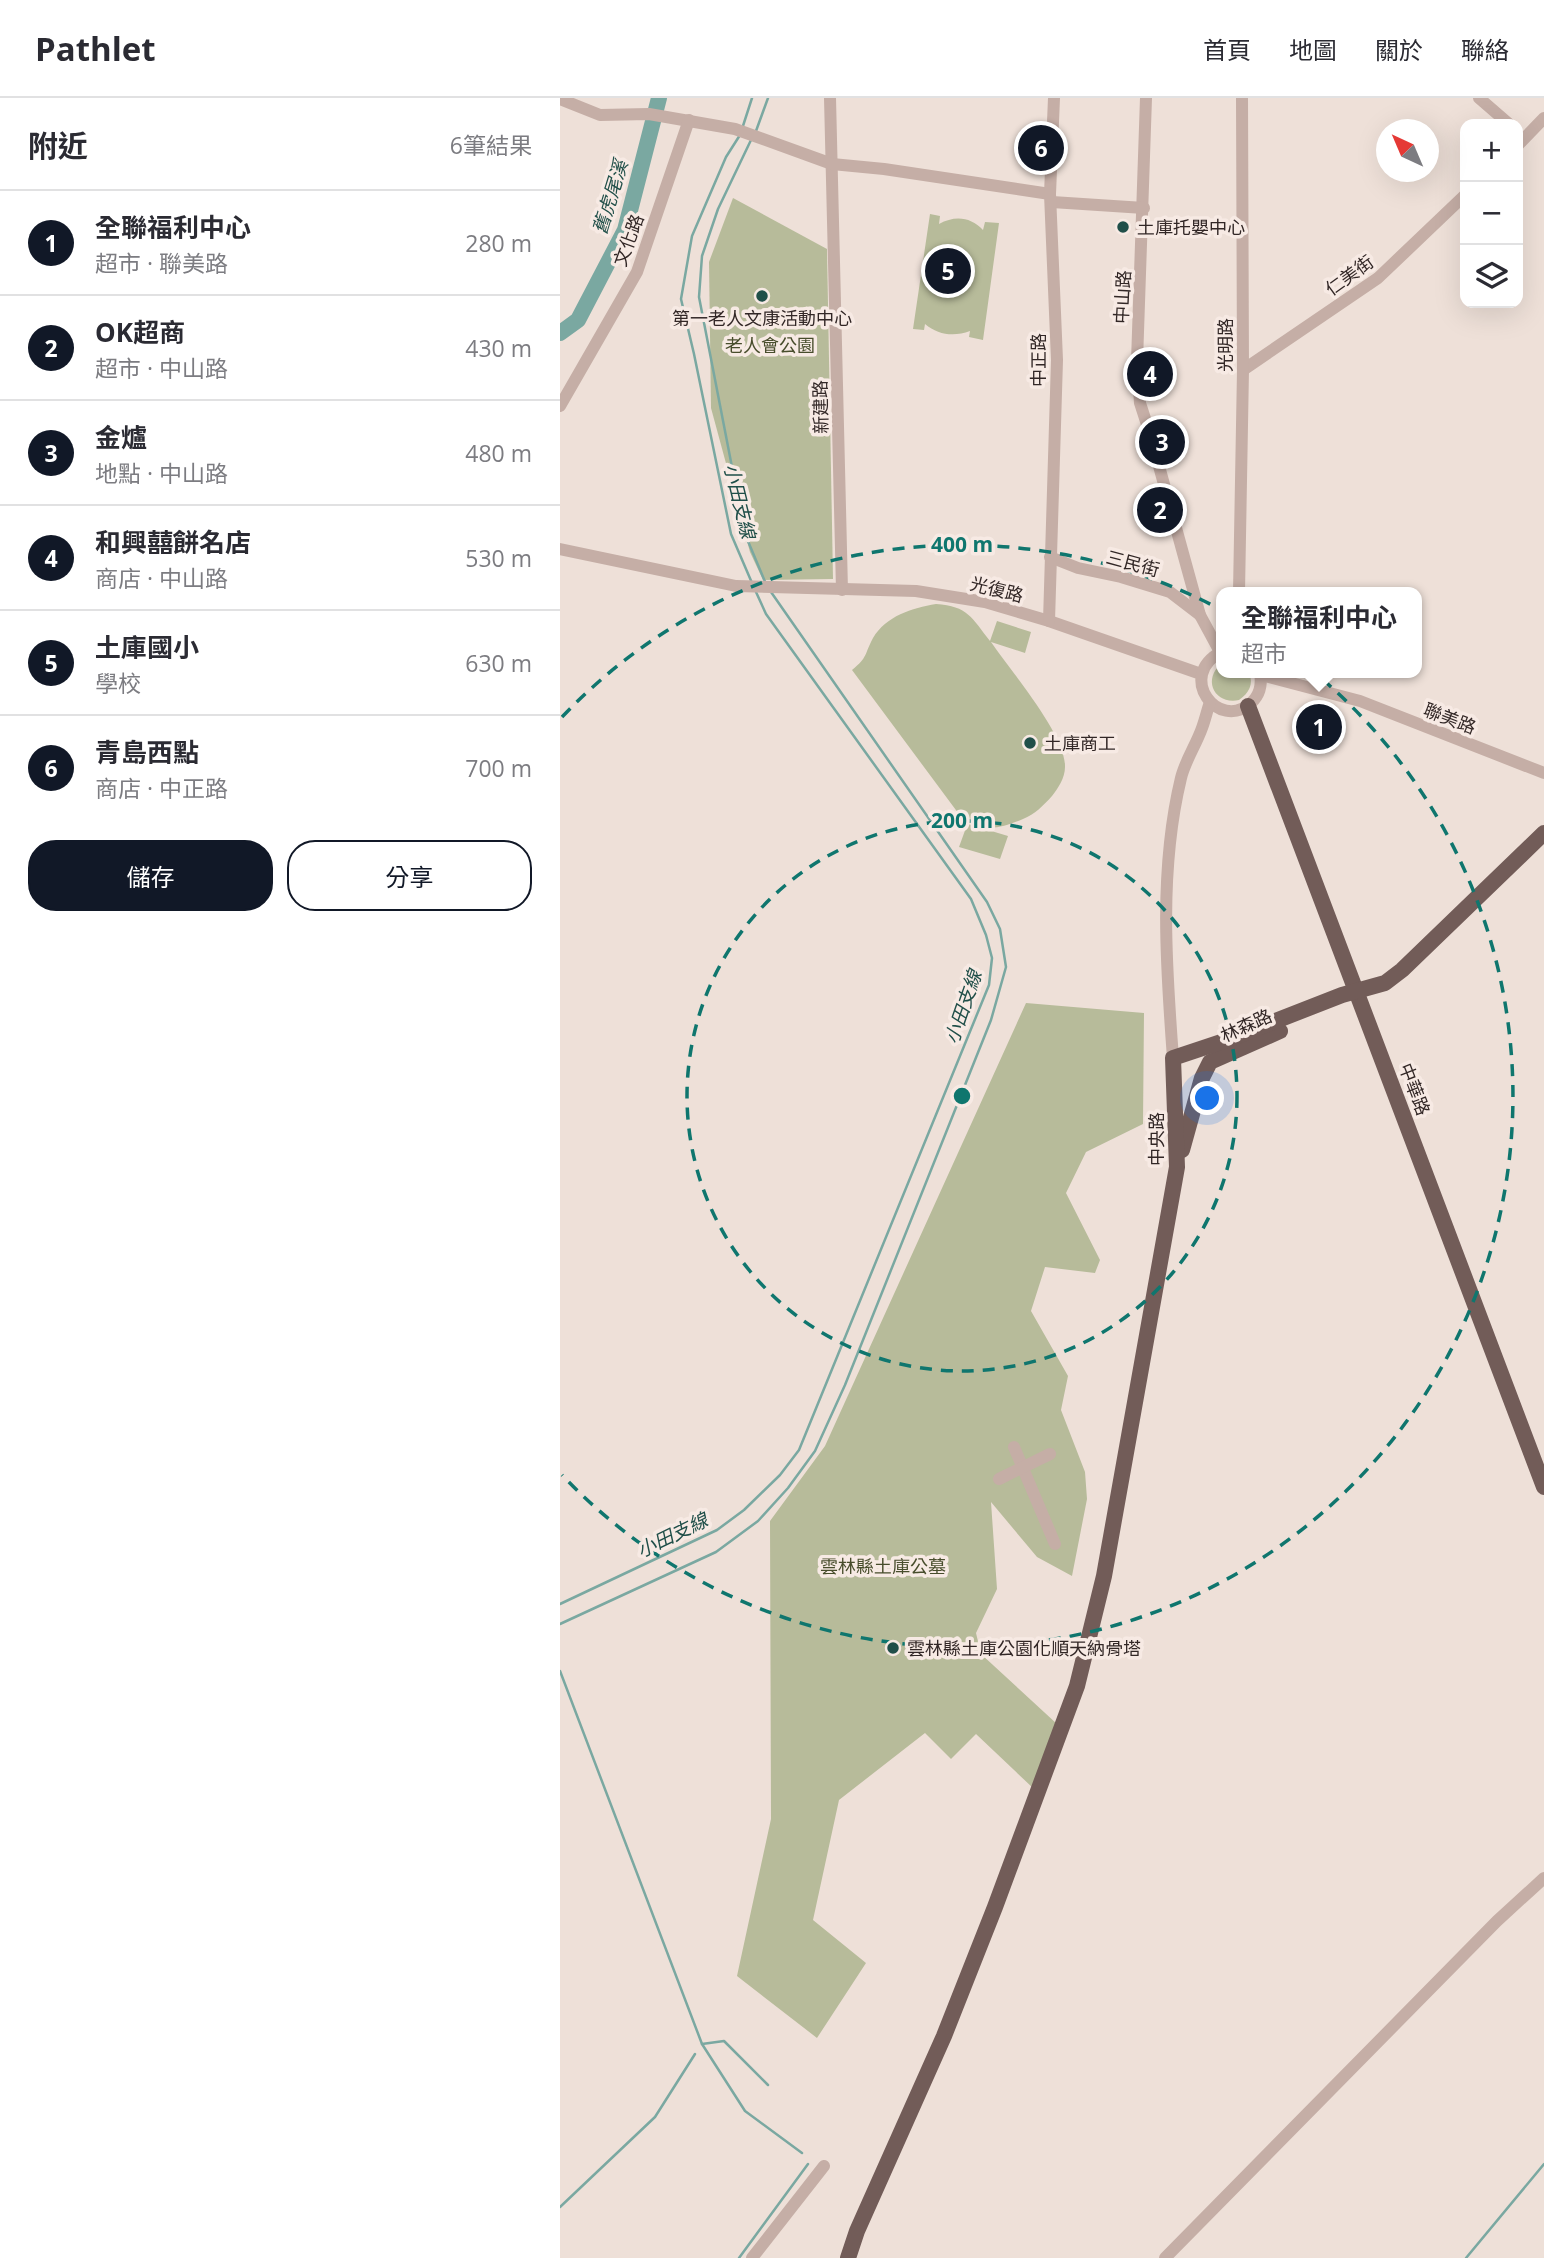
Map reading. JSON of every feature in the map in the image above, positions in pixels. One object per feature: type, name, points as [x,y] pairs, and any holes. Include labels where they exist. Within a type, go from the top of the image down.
[{"type":"main road","name":"中華路","points":[[1248,706],[1544,1487]]},
{"type":"main road","name":"林森路","points":[[1173,1058],[1342,995],[1385,984],[1544,832]]},
{"type":"main road","name":"林森路","points":[[1177,1167],[1202,1078],[1210,1062],[1345,1004],[1357,992]]},
{"type":"main road","name":"中央路","points":[[848,2258],[857,2231],[944,2036],[1077,1686],[1104,1576],[1177,1167],[1173,1058]]},
{"type":"street","name":"新建路","points":[[830,98],[842,590]]},
{"type":"street","name":"中正路","points":[[1049,621],[1057,360],[1051,198],[1054,98]]},
{"type":"street","name":"中山路","points":[[1146,98],[1137,361],[1140,403],[1200,615],[1216,643]]},
{"type":"street","name":"光明路","points":[[1239,587],[1242,98]]},
{"type":"street","points":[[1479,98],[1503,119]]},
{"type":"street","points":[[560,99],[600,115],[655,115],[735,129],[832,164],[884,169],[1051,198],[1144,208]]},
{"type":"street","points":[[1523,136],[1544,118]]},
{"type":"street","name":"文化路","points":[[560,406],[637,272],[689,120]]},
{"type":"street","name":"仁美街","points":[[1242,370],[1378,278],[1460,200]]},
{"type":"street","name":"光復路","points":[[560,549],[736,586],[916,591],[985,602],[1049,621],[1201,674]]},
{"type":"street","name":"三民街","points":[[1050,557],[1078,568],[1121,576],[1170,592],[1200,615]]},
{"type":"street","points":[[1216,656],[1205,665],[1201,684],[1204,694],[1218,708],[1228,711],[1248,706],[1259,692],[1261,678]]},
{"type":"street","name":"聯美路","points":[[1276,678],[1360,701],[1544,773]]},
{"type":"street","name":"中央路","points":[[1173,1058],[1166,905],[1170,845],[1182,774],[1210,702]]},
{"type":"street","points":[[1014,1447],[1055,1544]]},
{"type":"street","points":[[999,1479],[1050,1454]]},
{"type":"street","points":[[1165,2258],[1497,1921],[1544,1878]]},
{"type":"street","points":[[752,2258],[824,2166]]},
{"type":"green space","name":"老人會公園","points":[[733,198],[827,249],[833,579],[763,580],[750,552],[711,408],[709,262]]},
{"type":"green space","points":[[930,214],[940,216],[939,224],[951,219],[962,219],[973,222],[983,230],[985,222],[999,223],[983,340],[969,337],[970,331],[946,334],[925,324],[924,330],[913,329]]},
{"type":"green space","points":[[936,604],[955,607],[968,615],[990,641],[997,621],[1031,632],[1025,653],[991,642],[1047,721],[1063,754],[1065,767],[1061,783],[1035,812],[1003,826],[990,828],[971,822],[968,824],[1008,836],[1000,859],[959,847],[967,825],[852,670],[863,659],[878,630],[885,624],[909,611]]},
{"type":"green space","points":[[1215,670],[1216,678],[1250,678],[1250,688],[1239,700],[1223,699],[1212,684]]},
{"type":"green space","name":"雲林縣土庫公墓","points":[[1026,1003],[1144,1013],[1143,1124],[1086,1152],[1066,1193],[1100,1260],[1095,1273],[1045,1267],[1031,1311],[1068,1376],[1061,1410],[1085,1472],[1087,1499],[1072,1576],[1037,1557],[991,1502],[997,1589],[976,1633],[981,1654],[1057,1724],[1034,1789],[976,1734],[951,1759],[925,1733],[839,1800],[813,1920],[866,1963],[817,2038],[737,1976],[771,1819],[770,1521],[825,1446]]},
{"type":"waterway","name":"舊虎尾溪","points":[[560,333],[578,320],[625,230],[659,98]]},
{"type":"waterway","name":"小田支線","points":[[742,129],[752,98]]},
{"type":"waterway","points":[[756,131],[768,98]]},
{"type":"waterway","name":"小田支線","points":[[740,135],[726,157],[692,236],[681,299],[731,534],[752,583]]},
{"type":"waterway","points":[[751,140],[718,209],[702,256],[699,297],[745,534],[766,584]]},
{"type":"waterway","name":"小田支線","points":[[560,1604],[717,1530],[744,1510],[780,1475],[799,1450],[989,985],[992,958],[971,899],[766,614],[756,592]]},
{"type":"waterway","points":[[560,1624],[716,1552],[758,1521],[788,1488],[815,1451],[845,1385],[991,1020],[1006,967],[1000,929],[987,902],[771,592]]},
{"type":"waterway","points":[[560,1671],[702,2044],[745,2111],[802,2153]]},
{"type":"waterway","points":[[702,2044],[724,2041],[768,2085]]},
{"type":"waterway","points":[[560,2207],[655,2117],[695,2054]]},
{"type":"waterway","points":[[739,2258],[808,2164]]},
{"type":"waterway","points":[[1466,2258],[1544,2164]]},
{"type":"place","name":"青島西點","points":[[1041,148]]},
{"type":"place","name":"土庫托嬰中心","points":[[1123,227]]},
{"type":"place","name":"土庫國小","points":[[948,271]]},
{"type":"place","name":"第一老人文康活動中心","points":[[762,296]]},
{"type":"place","name":"和興囍餅名店","points":[[1150,374]]},
{"type":"place","name":"金爐","points":[[1162,442]]},
{"type":"place","name":"OK超商","points":[[1160,510]]},
{"type":"place","name":"全聯福利中心","points":[[1319,727]]},
{"type":"place","name":"土庫商工","points":[[1030,743]]},
{"type":"place","name":"雲林縣土庫公園化順天納骨塔","points":[[893,1648]]}]
